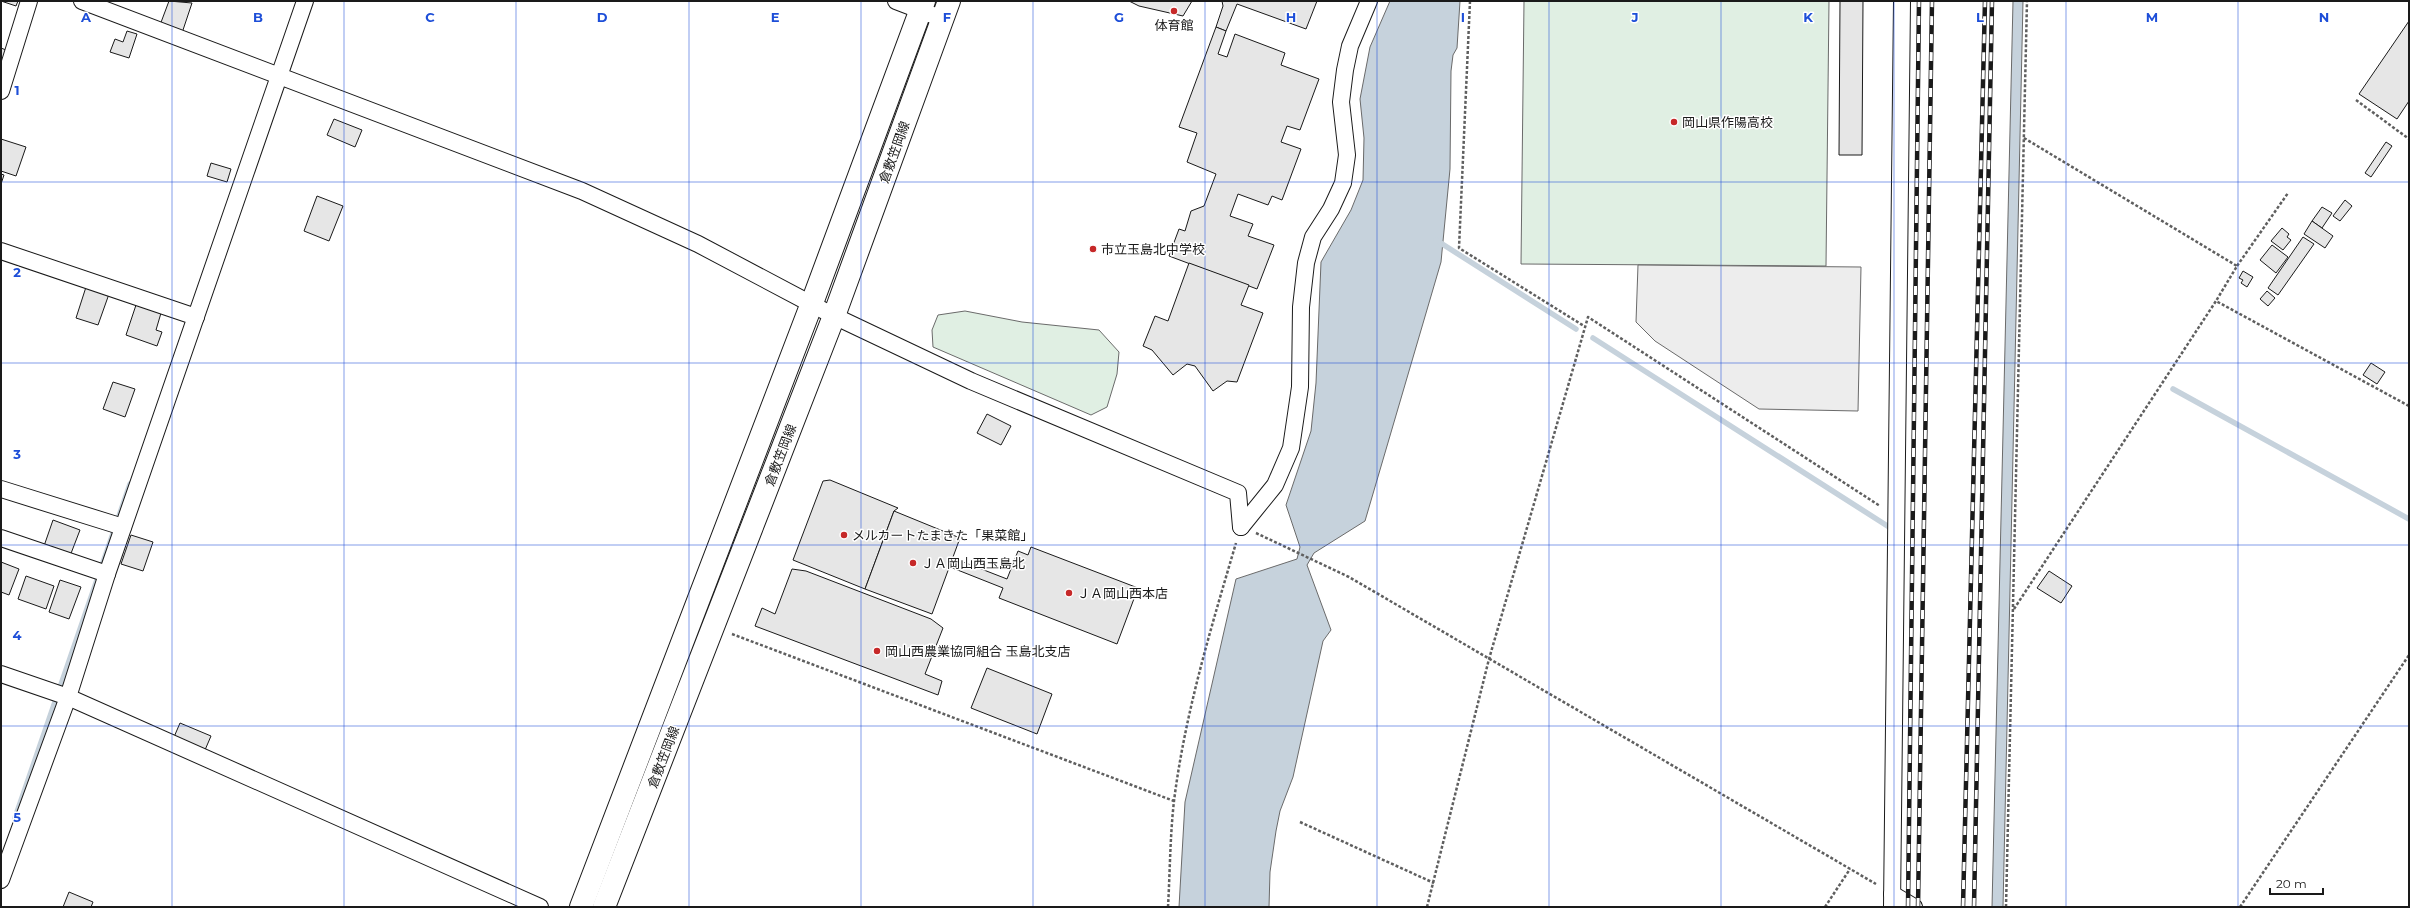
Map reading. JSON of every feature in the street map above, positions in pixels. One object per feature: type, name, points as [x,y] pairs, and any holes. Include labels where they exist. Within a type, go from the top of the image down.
[{"type":"main road","name":"倉敷笠岡線","points":[[580,907],[812,304],[923,6]]},
{"type":"main road","name":"倉敷笠岡線","points":[[604,907],[834,316],[946,10]]},
{"type":"street","points":[[1,91],[29,1]]},
{"type":"street","points":[[82,1],[280,78],[582,191],[698,244],[834,316],[971,381],[1238,493],[1241,527]]},
{"type":"street","points":[[1,880],[68,697],[123,527],[280,78],[305,1]]},
{"type":"street","points":[[896,1],[946,10]]},
{"type":"street","points":[[1241,527],[1274,485],[1291,448],[1300,387],[1301,307],[1306,262],[1313,237],[1331,209],[1343,183],[1347,155],[1341,102],[1345,70],[1350,46],[1369,1]]},
{"type":"street","points":[[1902,1],[1892,900],[1914,907]]},
{"type":"street","points":[[1,251],[196,317]]},
{"type":"street","points":[[1,489],[123,527]]},
{"type":"street","points":[[1,538],[107,574]]},
{"type":"street","points":[[1,674],[68,697],[540,907]]},
{"type":"path","points":[[1470,1],[1459,248],[1584,326]]},
{"type":"path","points":[[2006,907],[2027,1]]},
{"type":"path","points":[[2356,100],[2409,139]]},
{"type":"path","points":[[2024,138],[2237,266]]},
{"type":"path","points":[[2014,609],[2216,301],[2237,266],[2288,194]]},
{"type":"path","points":[[2216,301],[2409,406]]},
{"type":"path","points":[[1427,907],[1489,659],[1584,326],[1588,317],[1896,517]]},
{"type":"path","points":[[1168,907],[1174,801],[1201,662],[1241,527],[1349,577],[1850,869],[1892,900]]},
{"type":"path","points":[[713,627],[1174,801]]},
{"type":"path","points":[[2240,907],[2409,655]]},
{"type":"path","points":[[1300,822],[1434,883]]},
{"type":"path","points":[[1825,907],[1850,869]]},
{"type":"green space","points":[[1524,1],[1829,1],[1826,266],[1521,264]]},
{"type":"green space","points":[[965,311],[1022,322],[1099,330],[1119,352],[1117,374],[1107,407],[1091,415],[933,347],[932,330],[938,315]]},
{"type":"shaded area","points":[[1390,1],[1460,1],[1457,48],[1453,55],[1451,71],[1450,169],[1441,262],[1365,521],[1314,553],[1307,565],[1331,630],[1323,641],[1293,777],[1280,811],[1270,872],[1269,907],[1179,907],[1185,802],[1236,579],[1297,559],[1300,547],[1286,505],[1311,431],[1316,383],[1321,262],[1351,210],[1363,180],[1364,138],[1360,99],[1370,47]]},
{"type":"shaded area","points":[[2013,1],[2023,1],[2003,907],[1992,907]]},
{"type":"shaded area","points":[[1638,265],[1861,267],[1858,411],[1759,409],[1655,341],[1636,322]]},
{"type":"building","points":[[1,1],[18,1],[16,6]]},
{"type":"building","points":[[169,1],[192,3],[182,33],[160,25]]},
{"type":"building","name":"体育館","points":[[1129,1],[1192,1],[1183,16],[1139,6]]},
{"type":"building","points":[[1222,1],[1317,1],[1306,29],[1237,4],[1226,31],[1216,27],[1223,6]]},
{"type":"building","points":[[1840,1],[1863,1],[1862,155],[1839,155]]},
{"type":"building","points":[[2409,21],[2409,101],[2397,119],[2359,94]]},
{"type":"building","points":[[1216,27],[1226,31],[1218,54],[1227,57],[1235,34],[1285,53],[1281,65],[1319,79],[1300,130],[1287,126],[1281,142],[1301,149],[1282,200],[1272,196],[1268,205],[1238,194],[1230,216],[1253,224],[1248,236],[1274,245],[1257,289],[1169,256],[1179,229],[1185,231],[1191,211],[1204,206],[1216,174],[1187,162],[1197,133],[1179,127]]},
{"type":"building","points":[[127,31],[137,34],[129,58],[110,52],[115,39],[123,42]]},
{"type":"building","points":[[1,48],[6,50],[1,63]]},
{"type":"building","points":[[334,119],[362,130],[355,147],[327,135]]},
{"type":"building","points":[[1,139],[26,147],[16,176],[1,171]]},
{"type":"building","points":[[2386,142],[2392,146],[2371,177],[2365,173]]},
{"type":"building","points":[[211,163],[231,169],[227,182],[207,176]]},
{"type":"building","points":[[1,174],[4,175],[1,184]]},
{"type":"building","points":[[317,196],[343,206],[329,241],[304,231]]},
{"type":"building","points":[[2345,200],[2352,206],[2340,221],[2333,216]]},
{"type":"building","points":[[2322,207],[2332,213],[2322,228],[2312,221]]},
{"type":"building","points":[[2312,221],[2333,236],[2325,248],[2304,234]]},
{"type":"building","points":[[2282,228],[2289,234],[2287,237],[2291,240],[2283,250],[2271,241]]},
{"type":"building","points":[[2303,237],[2314,244],[2278,295],[2268,288]]},
{"type":"building","points":[[2272,245],[2288,257],[2276,273],[2260,260]]},
{"type":"building","points":[[1189,263],[1249,285],[1241,305],[1263,313],[1237,382],[1227,381],[1213,391],[1195,366],[1187,364],[1173,375],[1152,350],[1143,346],[1155,316],[1168,321]]},
{"type":"building","points":[[2243,271],[2253,277],[2247,287],[2241,283],[2243,280],[2239,278]]},
{"type":"building","points":[[86,287],[109,294],[98,325],[76,318]]},
{"type":"building","points":[[2267,291],[2275,298],[2268,306],[2260,299]]},
{"type":"building","points":[[136,305],[161,313],[156,330],[162,332],[157,346],[126,335]]},
{"type":"building","points":[[2371,363],[2385,372],[2377,384],[2363,375]]},
{"type":"building","points":[[113,382],[135,389],[125,417],[103,409]]},
{"type":"building","points":[[987,414],[1011,426],[1001,445],[977,433]]},
{"type":"building","name":"メルカートたまきた「果菜館」","points":[[830,480],[898,508],[894,511],[865,589],[793,560],[823,481]]},
{"type":"building","name":"ＪＡ岡山西玉島北","points":[[894,511],[960,538],[932,614],[865,589]]},
{"type":"building","points":[[53,520],[80,530],[70,556],[44,546]]},
{"type":"building","points":[[131,535],[153,542],[143,571],[121,564]]},
{"type":"building","name":"ＪＡ岡山西本店","points":[[1031,547],[1138,588],[1117,644],[999,598],[1003,588],[950,567],[953,558],[1007,579],[1018,551],[1028,555]]},
{"type":"building","points":[[1,562],[19,569],[9,595],[1,592]]},
{"type":"building","name":"岡山西農業協同組合 玉島北支店","points":[[792,569],[806,571],[931,619],[943,628],[925,674],[942,681],[938,695],[755,626],[762,608],[775,614]]},
{"type":"building","points":[[2049,571],[2072,586],[2061,603],[2037,588]]},
{"type":"building","points":[[26,576],[54,586],[46,609],[18,599]]},
{"type":"building","points":[[60,580],[81,587],[69,619],[49,612]]},
{"type":"building","points":[[987,668],[1052,694],[1037,734],[971,708]]},
{"type":"building","points":[[180,723],[211,736],[205,750],[174,737]]},
{"type":"building","points":[[69,892],[93,902],[91,907],[63,907]]},
{"type":"waterway","points":[[1436,240],[1576,329]]},
{"type":"waterway","points":[[1593,338],[1889,527]]},
{"type":"waterway","points":[[2173,389],[2409,519]]},
{"type":"waterway","points":[[15,818],[130,484]]},
{"type":"railway","points":[[1908,907],[1919,1]]},
{"type":"railway","points":[[1918,907],[1932,1]]},
{"type":"railway","points":[[1963,907],[1985,1]]},
{"type":"railway","points":[[1974,907],[1992,1]]},
{"type":"place","name":"体育館","points":[[1174,11]]},
{"type":"place","name":"岡山県作陽高校","points":[[1674,122]]},
{"type":"place","name":"市立玉島北中学校","points":[[1093,249]]},
{"type":"place","name":"メルカートたまきた「果菜館」","points":[[844,535]]},
{"type":"place","name":"ＪＡ岡山西玉島北","points":[[913,563]]},
{"type":"place","name":"ＪＡ岡山西本店","points":[[1069,593]]},
{"type":"place","name":"岡山西農業協同組合 玉島北支店","points":[[877,651]]}]
